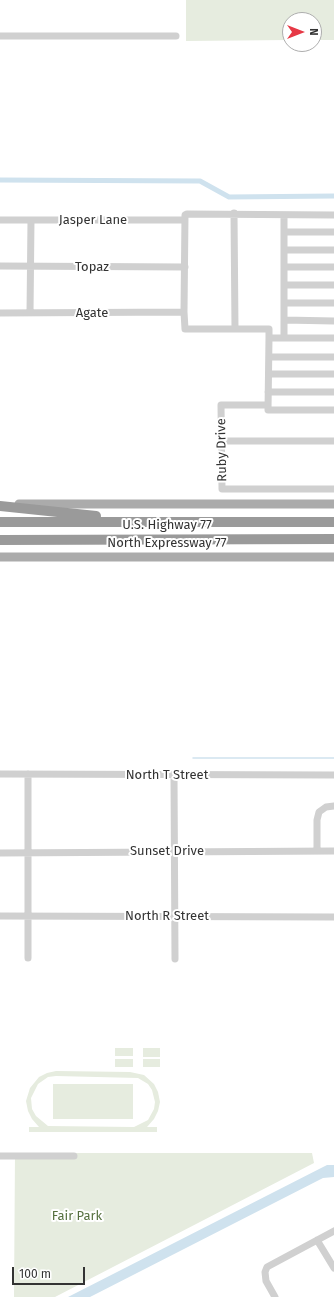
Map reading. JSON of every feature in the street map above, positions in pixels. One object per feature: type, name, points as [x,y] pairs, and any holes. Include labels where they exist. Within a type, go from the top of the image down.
[{"type":"highway","points":[[0,505],[106,517],[198,522]]},
{"type":"highway","name":"U.S. Highway 77","points":[[0,522],[334,522]]},
{"type":"highway","points":[[252,539],[334,544]]},
{"type":"highway","name":"U.S. Highway 77","points":[[0,540],[334,539]]},
{"type":"main road","points":[[0,505],[334,504]]},
{"type":"main road","name":"North Expressway 77","points":[[0,557],[334,557]]},
{"type":"street","points":[[0,36],[176,36]]},
{"type":"street","points":[[234,214],[234,329]]},
{"type":"street","name":"Jasper Lane","points":[[0,220],[186,217],[234,214],[334,215]]},
{"type":"street","points":[[284,215],[284,338]]},
{"type":"street","points":[[186,217],[184,329],[269,329],[268,410],[334,410]]},
{"type":"street","points":[[30,313],[31,220]]},
{"type":"street","points":[[284,232],[334,232]]},
{"type":"street","points":[[284,250],[334,250]]},
{"type":"street","name":"Topaz","points":[[0,266],[185,267]]},
{"type":"street","points":[[284,267],[334,267]]},
{"type":"street","points":[[284,285],[334,285]]},
{"type":"street","points":[[284,303],[334,303]]},
{"type":"street","name":"Agate","points":[[0,313],[184,312]]},
{"type":"street","points":[[284,320],[334,321]]},
{"type":"street","points":[[269,338],[334,338]]},
{"type":"street","points":[[269,357],[334,357]]},
{"type":"street","points":[[269,374],[334,374]]},
{"type":"street","points":[[268,392],[334,392]]},
{"type":"street","name":"Ruby Drive","points":[[268,405],[221,405],[222,489],[334,489]]},
{"type":"street","points":[[222,441],[334,441]]},
{"type":"street","name":"North T Street","points":[[0,774],[334,775]]},
{"type":"street","points":[[28,774],[28,958]]},
{"type":"street","points":[[174,775],[175,959]]},
{"type":"street","points":[[317,851],[318,815],[321,809],[334,806]]},
{"type":"street","name":"Sunset Drive","points":[[0,853],[28,851],[334,851]]},
{"type":"street","name":"North R Street","points":[[0,916],[334,917]]},
{"type":"street","points":[[0,1156],[74,1156]]},
{"type":"street","points":[[275,1297],[266,1281],[264,1272],[267,1267],[334,1231]]},
{"type":"street","points":[[317,1240],[334,1268]]},
{"type":"green space","points":[[186,0],[334,0],[334,40],[322,40],[322,12],[282,12],[282,40],[186,41]]},
{"type":"green space","points":[[115,1048],[133,1048],[133,1056],[115,1056]]},
{"type":"green space","points":[[143,1048],[160,1048],[160,1057],[143,1057]]},
{"type":"green space","points":[[115,1059],[133,1059],[133,1067],[115,1067]]},
{"type":"green space","points":[[143,1059],[160,1059],[160,1067],[143,1067]]},
{"type":"green space","points":[[56,1071],[130,1072],[144,1075],[154,1084],[158,1092],[160,1102],[158,1111],[154,1119],[147,1127],[157,1127],[157,1132],[29,1132],[29,1127],[39,1127],[32,1119],[28,1111],[26,1101],[30,1088],[39,1077]],"holes":[[[48,1077],[138,1078],[148,1084],[152,1090],[155,1102],[154,1109],[148,1120],[134,1127],[48,1126],[36,1116],[32,1109],[31,1098],[38,1084]]]},
{"type":"green space","points":[[53,1084],[133,1084],[133,1119],[53,1119]]},
{"type":"green space","name":"Fair Park","points":[[15,1153],[312,1153],[314,1163],[55,1297],[14,1297]]},
{"type":"water","points":[[327,1165],[334,1165],[334,1177],[323,1178],[90,1297],[68,1297]]},
{"type":"waterway","points":[[0,180],[200,181],[229,197],[334,196]]},
{"type":"waterway","points":[[193,758],[334,758]]}]
